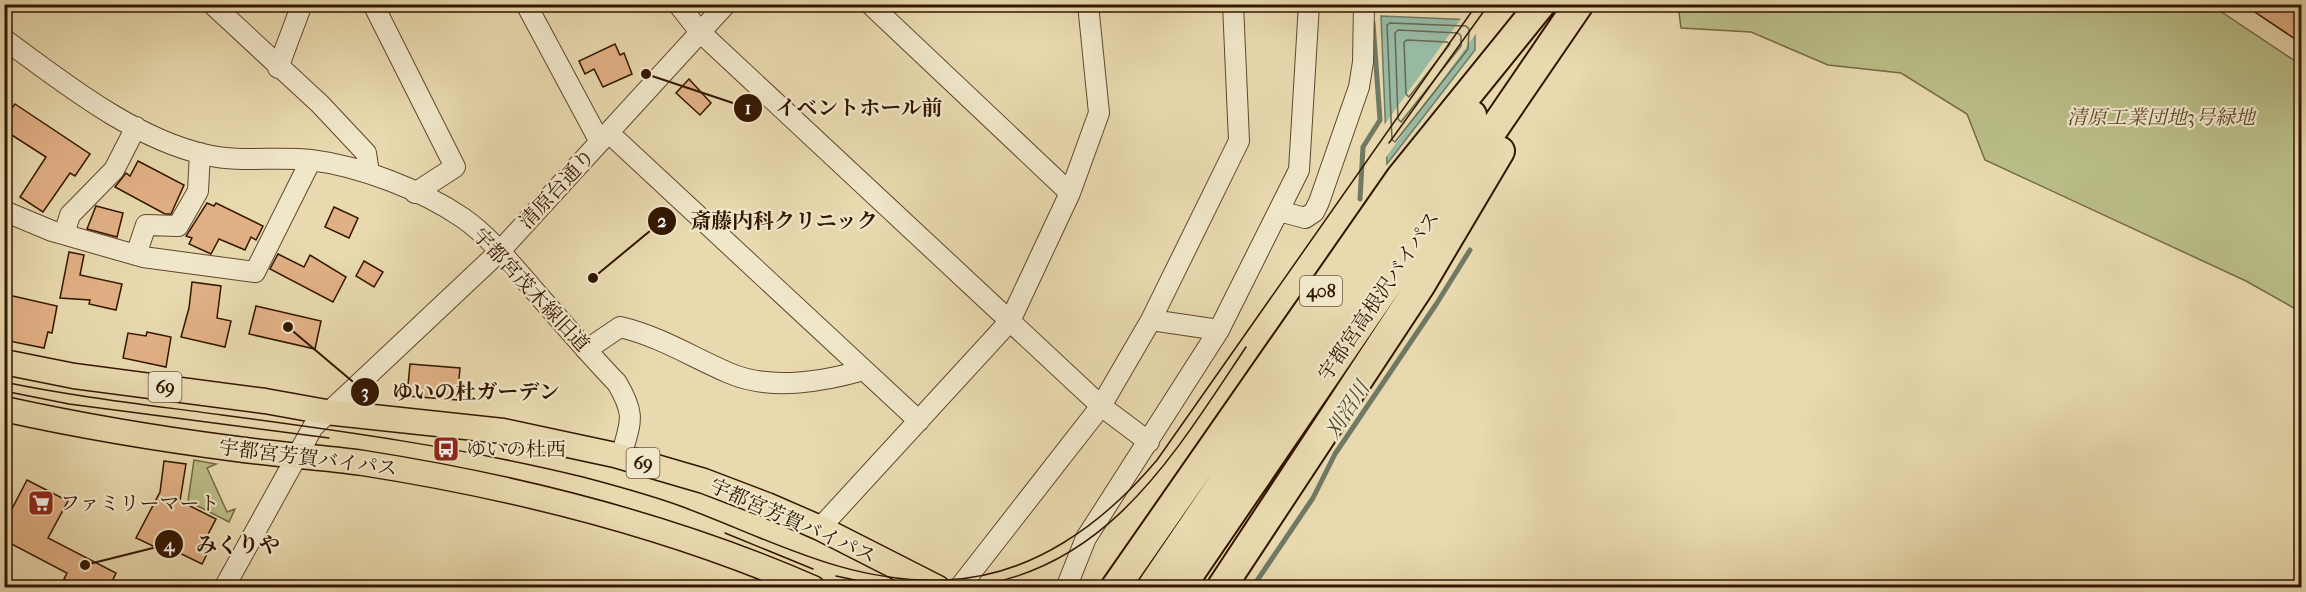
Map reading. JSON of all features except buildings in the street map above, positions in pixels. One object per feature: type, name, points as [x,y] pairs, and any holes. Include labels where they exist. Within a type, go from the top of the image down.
[{"type":"highway","name":"408","points":[[1115,588],[1401,177],[1541,4]]},
{"type":"highway","name":"宇都宮高根沢バイパス","points":[[1180,588],[1189,553],[1548,4]]},
{"type":"highway","name":"宇都宮高根沢バイパス","points":[[1151,588],[1189,553],[1580,4]]},
{"type":"highway","points":[[1221,588],[1419,286],[1586,4]]},
{"type":"main road","name":"宇都宮芳賀バイパス","points":[[4,362],[74,376],[265,401],[326,412],[503,431],[621,457],[704,481],[820,528],[938,588]]},
{"type":"main road","name":"宇都宮芳賀バイパス","points":[[4,409],[226,448],[296,454],[411,471],[633,524],[733,555],[813,588]]},
{"type":"street","points":[[212,4],[278,68],[320,104],[366,153],[369,173]]},
{"type":"street","points":[[278,68],[302,4]]},
{"type":"street","points":[[373,4],[455,167],[415,193]]},
{"type":"street","points":[[525,4],[604,138],[919,421]]},
{"type":"street","points":[[678,4],[700,32],[1101,406],[1149,442]]},
{"type":"street","name":"清原台通り","points":[[224,588],[296,454],[313,427],[326,412],[500,251],[726,4]]},
{"type":"street","points":[[870,4],[1070,193]]},
{"type":"street","points":[[820,528],[1010,321],[1070,193],[1099,113],[1088,4]]},
{"type":"street","points":[[959,588],[1101,406],[1151,320],[1239,141],[1233,4]]},
{"type":"street","points":[[1066,588],[1086,538],[1219,330],[1299,170],[1309,4]]},
{"type":"street","points":[[1279,211],[1305,218],[1314,212],[1319,202],[1359,87],[1363,62],[1364,4]]},
{"type":"street","name":"宇都宮茂木線旧道","points":[[4,39],[85,97],[136,126],[200,153],[235,158],[311,160],[369,173],[415,193],[463,218],[500,251],[617,384],[629,403],[632,416],[621,457]]},
{"type":"street","points":[[64,234],[70,215],[114,170],[136,126]]},
{"type":"street","points":[[136,255],[146,225],[178,226],[198,191],[200,153]]},
{"type":"street","points":[[4,212],[64,234],[136,255],[255,272],[311,160]]},
{"type":"street","points":[[1151,320],[1219,330]]},
{"type":"street","points":[[586,350],[620,327],[644,332],[731,374],[752,380],[827,381],[864,370]]},
{"type":"green space","name":"清原工業団地3号緑地","points":[[1678,5],[2211,5],[2301,65],[2301,312],[2246,281],[1985,160],[1967,114],[1901,73],[1828,65],[1751,32],[1681,28]]},
{"type":"green space","points":[[194,460],[216,464],[207,468],[227,512],[235,509],[229,522],[188,501]]},
{"type":"water","points":[[1381,16],[1475,20],[1475,50],[1387,164]]},
{"type":"pier","points":[[1462,17],[1477,18],[1478,31],[1384,160],[1382,128]]},
{"type":"waterway","name":"刈沼川","points":[[1360,199],[1363,147],[1380,120],[1373,23]]},
{"type":"waterway","name":"刈沼川","points":[[1252,588],[1313,498],[1335,454],[1470,250]]},
{"type":"tram line","points":[[4,382],[85,396],[313,427],[494,457],[621,487],[683,507],[779,546],[843,567],[876,575],[910,579],[945,580],[977,577],[1007,569],[1064,542],[1090,525],[1114,505],[1157,460],[1477,4]]},
{"type":"tram line","points":[[1389,143],[1489,4]]},
{"type":"tram line","points":[[959,588],[1010,578],[1055,560],[1095,535],[1130,504],[1162,468],[1246,347]]},
{"type":"tram line","points":[[4,391],[69,404],[329,438]]},
{"type":"tram line","points":[[725,533],[813,569]]},
{"type":"tram line","points":[[836,576],[892,588]]},
{"type":"place","name":"イベントホール前","points":[[646,74]]},
{"type":"place","name":"斎藤内科クリニック","points":[[593,278]]},
{"type":"place","name":"ゆいの杜ガーデン","points":[[288,327]]},
{"type":"place","name":"ゆいの杜西","points":[[446,449]]},
{"type":"place","name":"ファミリーマート","points":[[41,503]]},
{"type":"place","name":"みくりや","points":[[85,565]]}]
